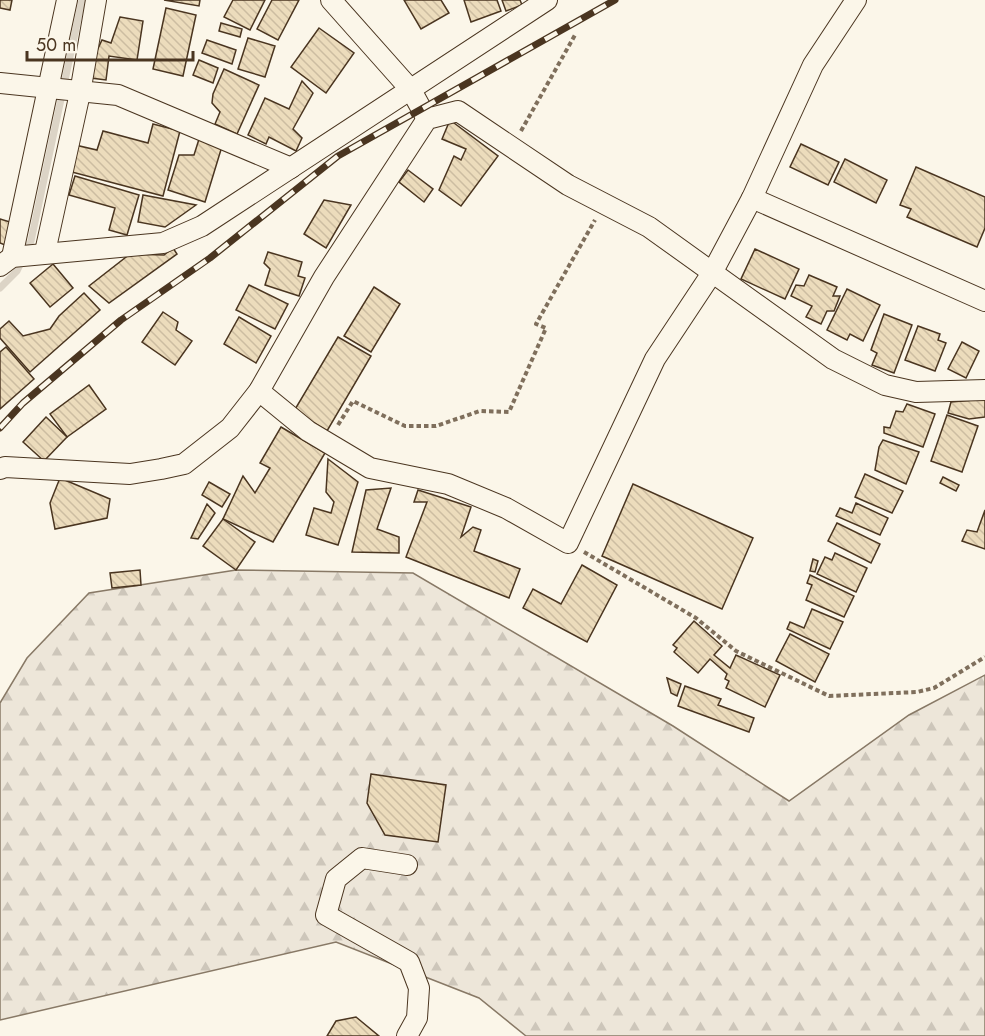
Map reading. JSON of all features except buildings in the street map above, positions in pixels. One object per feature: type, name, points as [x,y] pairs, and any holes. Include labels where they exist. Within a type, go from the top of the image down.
[{"type":"street","points":[[67,0],[6,261],[45,252],[163,243],[202,226],[547,0]]},
{"type":"street","points":[[45,252],[80,93],[96,0]]},
{"type":"street","points":[[331,0],[411,90],[427,118]]},
{"type":"street","points":[[259,391],[308,431],[370,468],[448,484],[496,504],[568,543],[655,358],[712,273],[752,198],[813,65],[856,0]]},
{"type":"street","points":[[0,83],[80,93],[118,95],[291,168]]},
{"type":"street","points":[[0,469],[5,467],[130,474],[184,464],[230,428],[259,391],[324,277],[427,118],[459,111],[568,185],[649,227],[833,358],[885,385],[916,392],[985,390]]},
{"type":"street","points":[[752,198],[985,301]]},
{"type":"street","points":[[407,865],[362,858],[336,879],[326,915],[409,962],[418,988],[417,1018],[407,1036]]},
{"type":"path","points":[[512,147],[575,35]]},
{"type":"path","points":[[327,442],[353,401],[405,426],[436,426],[480,411],[509,412],[546,328],[536,324],[604,203]]},
{"type":"path","points":[[568,543],[696,618],[736,651],[830,696],[917,692],[934,688],[985,657]]},
{"type":"green space","points":[[236,570],[413,573],[673,726],[789,801],[909,715],[985,675],[985,1036],[526,1036],[479,998],[336,942],[0,1020],[0,703],[27,658],[89,593]]},
{"type":"waterway","points":[[0,288],[17,271],[31,241],[82,0]]},
{"type":"railway","points":[[0,428],[23,403],[121,320],[210,258],[338,156],[615,0]]}]
